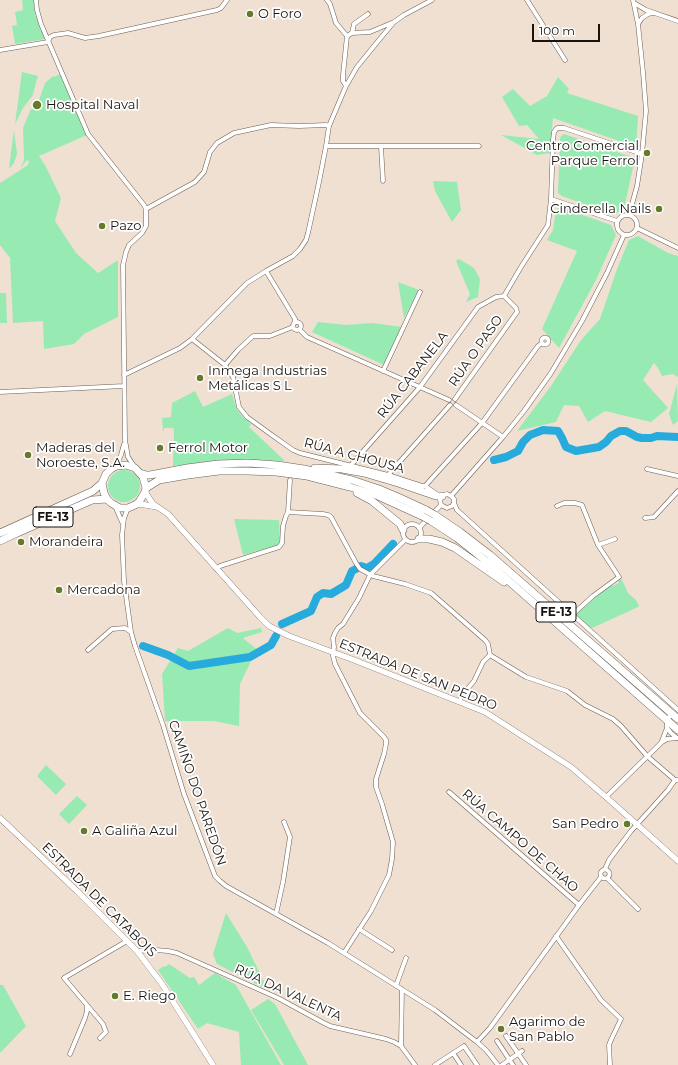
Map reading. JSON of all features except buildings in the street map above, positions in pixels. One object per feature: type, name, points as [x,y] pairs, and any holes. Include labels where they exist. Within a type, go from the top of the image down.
[{"type":"highway","name":"FE-13","points":[[0,533],[85,495],[99,487],[106,474],[116,466],[126,465],[146,475],[150,475],[187,468],[248,463],[304,469],[359,482],[400,498],[424,513],[460,532],[490,555],[677,714]]},
{"type":"highway","points":[[304,469],[342,469],[364,473],[436,496],[441,496]]},
{"type":"highway","points":[[138,470],[145,481],[145,490]]},
{"type":"highway","name":"FE-13","points":[[131,506],[139,502],[145,490],[159,480],[219,471],[247,470],[276,472],[323,479],[376,495],[424,513]]},
{"type":"highway","points":[[323,479],[338,487],[358,493],[368,498],[400,524],[403,530]]},
{"type":"highway","points":[[102,483],[107,499],[115,506],[120,508],[131,506]]},
{"type":"highway","name":"FE-13","points":[[0,541],[92,500],[107,499]]},
{"type":"highway","name":"FE-13","points":[[433,518],[486,561],[534,603],[667,724],[678,730]]},
{"type":"highway","points":[[419,539],[430,539],[442,542],[455,548],[534,603]]},
{"type":"street","points":[[36,0],[41,24],[88,134],[146,209],[146,226],[142,233],[130,245],[126,252],[123,265],[125,440],[130,462],[138,470]]},
{"type":"street","points":[[48,42],[50,37],[54,35],[68,33],[85,38],[99,36],[216,10],[221,8],[227,0]]},
{"type":"street","points":[[327,0],[330,4],[336,23],[347,36],[343,75],[343,81],[346,86]]},
{"type":"street","points":[[347,36],[352,33],[370,32],[394,22],[432,0]]},
{"type":"street","points":[[527,0],[565,60]]},
{"type":"street","points":[[629,215],[637,186],[646,111],[638,24],[633,1]]},
{"type":"street","points":[[633,1],[647,12],[678,21]]},
{"type":"street","points":[[636,12],[640,16],[647,12]]},
{"type":"street","points":[[638,24],[647,12]]},
{"type":"street","points":[[352,33],[354,24],[368,14]]},
{"type":"street","points":[[124,375],[180,348],[192,340],[247,283],[293,256],[300,249],[306,240],[318,189],[329,126],[346,86],[357,67],[394,22]]},
{"type":"street","points":[[0,50],[48,42]]},
{"type":"street","points":[[146,209],[200,178],[204,172],[210,152],[217,143],[234,133],[271,125],[329,126]]},
{"type":"street","points":[[504,296],[548,225],[551,199],[553,140],[554,132],[557,128],[564,128],[642,154]]},
{"type":"street","points":[[326,146],[479,146]]},
{"type":"street","points":[[381,146],[383,181]]},
{"type":"street","points":[[551,199],[617,221]]},
{"type":"street","points":[[626,214],[629,215],[634,217],[636,220],[637,228],[630,234],[624,235],[618,231],[617,221],[621,216],[626,214]]},
{"type":"street","points":[[637,228],[678,248]]},
{"type":"street","points":[[451,496],[503,437],[551,373],[582,321],[607,273],[624,235]]},
{"type":"street","points":[[225,365],[253,336],[270,336],[293,327],[295,319],[266,271]]},
{"type":"street","points":[[383,371],[420,292]]},
{"type":"street","name":"RÚA CABANELA","points":[[351,465],[420,387],[478,307],[499,296],[504,296]]},
{"type":"street","name":"RÚA O PASO","points":[[455,399],[517,312],[516,308],[504,296]]},
{"type":"street","points":[[295,322],[298,322],[300,325],[299,329]]},
{"type":"street","points":[[293,327],[295,330],[299,329],[307,337],[420,387],[453,406],[456,405],[503,437]]},
{"type":"street","name":"RÚA A CHOUSA","points":[[192,340],[225,365],[233,377],[239,407],[247,417],[293,450],[424,486],[441,496]]},
{"type":"street","points":[[424,486],[482,423],[538,346],[542,343]]},
{"type":"street","points":[[0,392],[124,386]]},
{"type":"street","points":[[450,403],[452,398],[457,402],[456,405]]},
{"type":"street","name":"RÚA O PASO","points":[[388,475],[450,403]]},
{"type":"street","points":[[116,466],[122,454],[125,440]]},
{"type":"street","points":[[647,469],[678,476]]},
{"type":"street","points":[[216,569],[220,566],[279,547],[282,543],[283,526],[288,512],[290,480]]},
{"type":"street","name":"ESTRADA DE SAN PEDRO","points":[[145,490],[148,497],[157,507],[168,514],[269,626],[289,636],[460,701],[485,712],[571,767],[678,861]]},
{"type":"street","points":[[645,518],[654,517],[678,491]]},
{"type":"street","points":[[441,505],[441,496],[447,494],[451,496],[454,499],[457,510],[677,714],[669,717],[662,742]]},
{"type":"street","points":[[557,506],[564,503],[575,502],[582,505],[598,546],[619,577],[593,596],[572,615]]},
{"type":"street","points":[[441,505],[447,508],[452,506],[454,503]]},
{"type":"street","points":[[123,525],[126,512],[131,506],[140,504],[157,507]]},
{"type":"street","points":[[418,528],[441,505]]},
{"type":"street","points":[[115,506],[122,518],[123,525]]},
{"type":"street","points":[[288,512],[323,514],[331,517],[360,569],[373,576],[431,593],[488,644],[490,655],[526,677],[567,691],[585,705],[613,719],[621,726],[646,756],[677,780],[636,824],[609,860],[605,869],[600,872],[601,877],[607,878],[638,909]]},
{"type":"street","points":[[412,524],[418,528],[420,530],[420,535],[419,539],[416,541],[412,542],[406,540],[402,534],[403,530],[408,525],[412,524]]},
{"type":"street","name":"CAMIÑO DO PAREDÓN","points":[[123,525],[124,581],[131,632],[163,725],[184,794],[215,876],[226,886],[344,953],[435,1010],[477,1042],[486,1050],[498,1065]]},
{"type":"street","points":[[598,546],[615,539]]},
{"type":"street","points":[[344,953],[371,911],[389,876],[392,858],[392,842],[376,787],[376,779],[384,754],[386,740],[360,713],[335,664],[333,656],[334,638],[338,628],[343,624],[359,598],[370,574],[406,540]]},
{"type":"street","points":[[88,650],[112,629],[125,628],[131,632]]},
{"type":"street","points":[[460,701],[461,697],[474,681],[483,662],[490,655]]},
{"type":"street","points":[[667,724],[670,733],[678,738]]},
{"type":"street","points":[[606,797],[646,756],[662,742],[667,739],[678,738]]},
{"type":"street","name":"RÚA CAMPO DE CHAO","points":[[449,792],[579,905]]},
{"type":"street","name":"ESTRADA DE CATABOIS","points":[[0,818],[137,951],[162,984],[213,1065]]},
{"type":"street","points":[[276,914],[290,837],[284,822]]},
{"type":"street","points":[[605,869],[608,870],[609,873],[607,878]]},
{"type":"street","name":"RÚA CAMPO DE CHAO","points":[[477,1042],[490,1028],[556,936],[601,877]]},
{"type":"street","points":[[359,929],[392,950]]},
{"type":"street","points":[[556,936],[601,1000],[621,1019],[611,1040],[610,1065]]},
{"type":"street","points":[[100,1038],[106,1032],[103,1024],[64,978],[127,941]]},
{"type":"street","name":"RÚA DA VALENTA","points":[[137,951],[156,950],[177,953],[278,998],[326,1024],[386,1039],[401,1046]]},
{"type":"street","points":[[396,986],[406,958]]},
{"type":"street","points":[[402,990],[401,1046],[415,1065]]},
{"type":"street","points":[[70,1054],[85,1018],[87,1005]]},
{"type":"street","points":[[506,1036],[526,1065]]},
{"type":"street","points":[[497,1042],[514,1065]]},
{"type":"street","points":[[435,1065],[464,1046],[477,1065]]},
{"type":"street","points":[[502,1065],[522,1051]]},
{"type":"street","points":[[453,1053],[461,1065]]},
{"type":"street","points":[[443,1060],[446,1065]]},
{"type":"green space","points":[[22,0],[34,0],[35,15],[45,39],[15,44],[12,26],[17,25],[15,12],[23,10]]},
{"type":"green space","points":[[22,72],[38,77],[33,95],[23,108],[15,124]]},
{"type":"green space","points":[[60,74],[87,135],[39,156],[61,198],[55,221],[76,253],[98,273],[118,260],[118,317],[84,334],[74,344],[44,349],[43,321],[13,323],[10,258],[0,245],[0,183],[28,165],[29,160],[26,161],[20,169],[24,160],[23,128],[30,111],[39,100],[45,83],[53,76],[54,77]]},
{"type":"green space","points":[[558,77],[569,89],[567,93],[638,116],[636,147],[553,118],[550,153],[537,155],[501,135],[539,139],[527,125],[519,126],[502,97],[513,89],[530,106],[547,96]]},
{"type":"green space","points":[[14,130],[17,154],[14,163],[9,168]]},
{"type":"green space","points":[[564,134],[635,158],[624,209],[614,215],[562,196],[558,193],[560,139]]},
{"type":"green space","points":[[433,181],[457,182],[461,210],[452,222],[435,191]]},
{"type":"green space","points":[[560,207],[611,225],[616,235],[596,280],[559,348],[542,329],[577,251],[547,240],[553,230],[556,210]]},
{"type":"green space","points":[[638,236],[668,253],[678,256],[678,377],[673,374],[662,376],[654,363],[643,380],[668,408],[651,422],[605,411],[588,422],[579,406],[564,405],[556,422],[517,431],[551,386],[581,340],[600,319],[617,269],[629,240]]},
{"type":"green space","points":[[459,259],[474,268],[480,279],[478,297],[466,302],[470,294],[456,261]]},
{"type":"green space","points":[[398,282],[419,290],[404,318]]},
{"type":"green space","points":[[0,293],[6,293],[7,323],[0,323]]},
{"type":"green space","points":[[318,322],[346,325],[372,323],[402,327],[384,365],[312,332]]},
{"type":"green space","points":[[677,384],[678,421],[673,425],[669,414]]},
{"type":"green space","points":[[195,391],[203,407],[232,394],[237,410],[251,424],[249,427],[285,461],[230,460],[173,466],[174,431],[173,428],[164,428],[163,431],[162,418],[171,417],[172,403]]},
{"type":"green space","points":[[121,470],[127,470],[137,477],[140,486],[139,492],[133,499],[127,502],[121,502],[111,495],[108,489],[108,483],[115,473]]},
{"type":"green space","points":[[234,519],[279,520],[280,539],[278,545],[243,555]]},
{"type":"green space","points":[[619,579],[622,580],[628,593],[636,600],[639,606],[590,628],[576,616],[576,614],[608,586],[613,586],[619,583]]},
{"type":"green space","points":[[228,628],[237,633],[261,628],[262,632],[243,638],[260,652],[253,657],[240,684],[239,726],[214,721],[165,721],[162,674],[178,648],[188,651]]},
{"type":"green space","points":[[46,765],[66,784],[56,795],[37,776]]},
{"type":"green space","points":[[77,796],[87,805],[69,824],[59,814]]},
{"type":"green space","points":[[226,913],[247,947],[268,990],[217,964],[213,954]]},
{"type":"green space","points":[[169,964],[190,978],[194,977],[199,985],[215,973],[236,985],[281,1065],[241,1065],[239,1032],[207,1023],[198,1029],[158,970]]},
{"type":"green space","points":[[0,985],[3,985],[26,1026],[0,1053]]},
{"type":"green space","points":[[268,999],[275,1004],[308,1065],[284,1065],[251,1010]]},
{"type":"waterway","points":[[494,460],[506,457],[518,451],[523,442],[530,435],[543,430],[558,431],[566,447],[576,451],[599,447],[611,436],[620,431],[626,431],[642,438],[657,436],[678,437]]},
{"type":"waterway","points":[[361,566],[367,568],[374,564],[393,544]]},
{"type":"waterway","points":[[282,624],[311,611],[317,597],[323,593],[331,594],[346,585],[352,571],[356,569]]},
{"type":"waterway","points":[[143,646],[168,655],[189,666],[250,657],[271,645],[276,636]]},
{"type":"place","name":"O Foro","points":[[250,14]]},
{"type":"place","name":"Hospital Naval","points":[[37,105]]},
{"type":"place","name":"Centro Comercial Parque Ferrol","points":[[647,153]]},
{"type":"place","name":"Cinderella Nails","points":[[659,209]]},
{"type":"place","name":"Pazo","points":[[102,226]]},
{"type":"place","name":"Inmega Industrias Metálicas S L","points":[[200,378]]},
{"type":"place","name":"Ferrol Motor","points":[[160,448]]},
{"type":"place","name":"Maderas del Noroeste, S.A.","points":[[28,455]]},
{"type":"place","name":"Morandeira","points":[[21,542]]},
{"type":"place","name":"Mercadona","points":[[59,590]]},
{"type":"place","name":"San Pedro","points":[[627,824]]},
{"type":"place","name":"A Galiña Azul","points":[[84,831]]},
{"type":"place","name":"E. Riego","points":[[115,996]]},
{"type":"place","name":"Agarimo de San Pablo","points":[[501,1029]]}]
